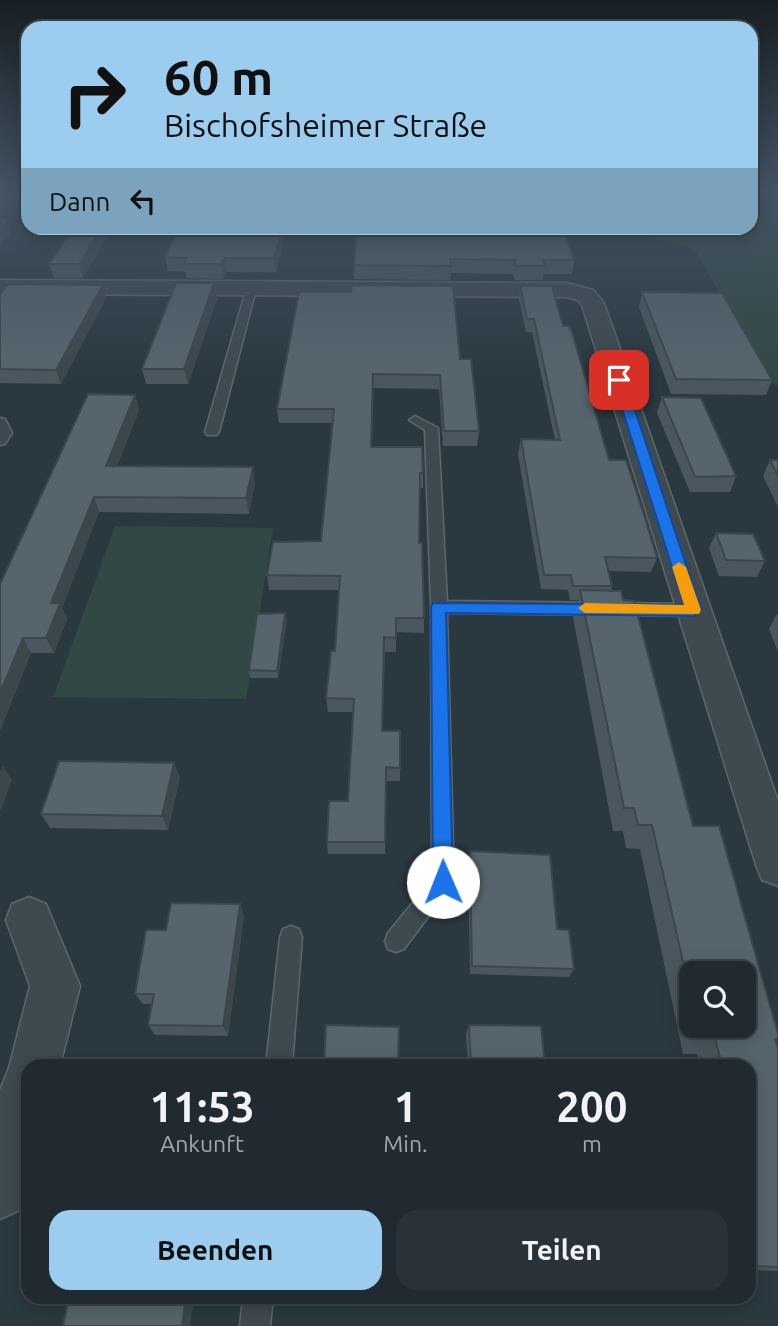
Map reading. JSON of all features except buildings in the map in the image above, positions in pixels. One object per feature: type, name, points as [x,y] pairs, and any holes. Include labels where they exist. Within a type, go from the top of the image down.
[{"type":"street","points":[[6,290],[567,290],[585,295],[593,303],[778,865]]},
{"type":"street","points":[[29,920],[55,986],[36,1059]]},
{"type":"street","points":[[0,1190],[21,1112]]},
{"type":"lane","points":[[212,432],[251,289]]},
{"type":"lane","points":[[396,941],[443,882],[439,607],[431,428],[415,420]]},
{"type":"lane","points":[[0,422],[5,433],[0,441]]},
{"type":"lane","points":[[439,607],[694,610]]},
{"type":"lane","points":[[280,1059],[291,937]]},
{"type":"lane","points":[[255,1326],[257,1304]]},
{"type":"green space","points":[[696,252],[778,252],[778,386],[770,382]]},
{"type":"green space","points":[[115,526],[273,528],[246,699],[53,697]]},
{"type":"slow traffic","points":[[585,608],[694,610],[679,567]]},
{"type":"route","points":[[443,882],[439,607],[694,610],[619,380]]}]
